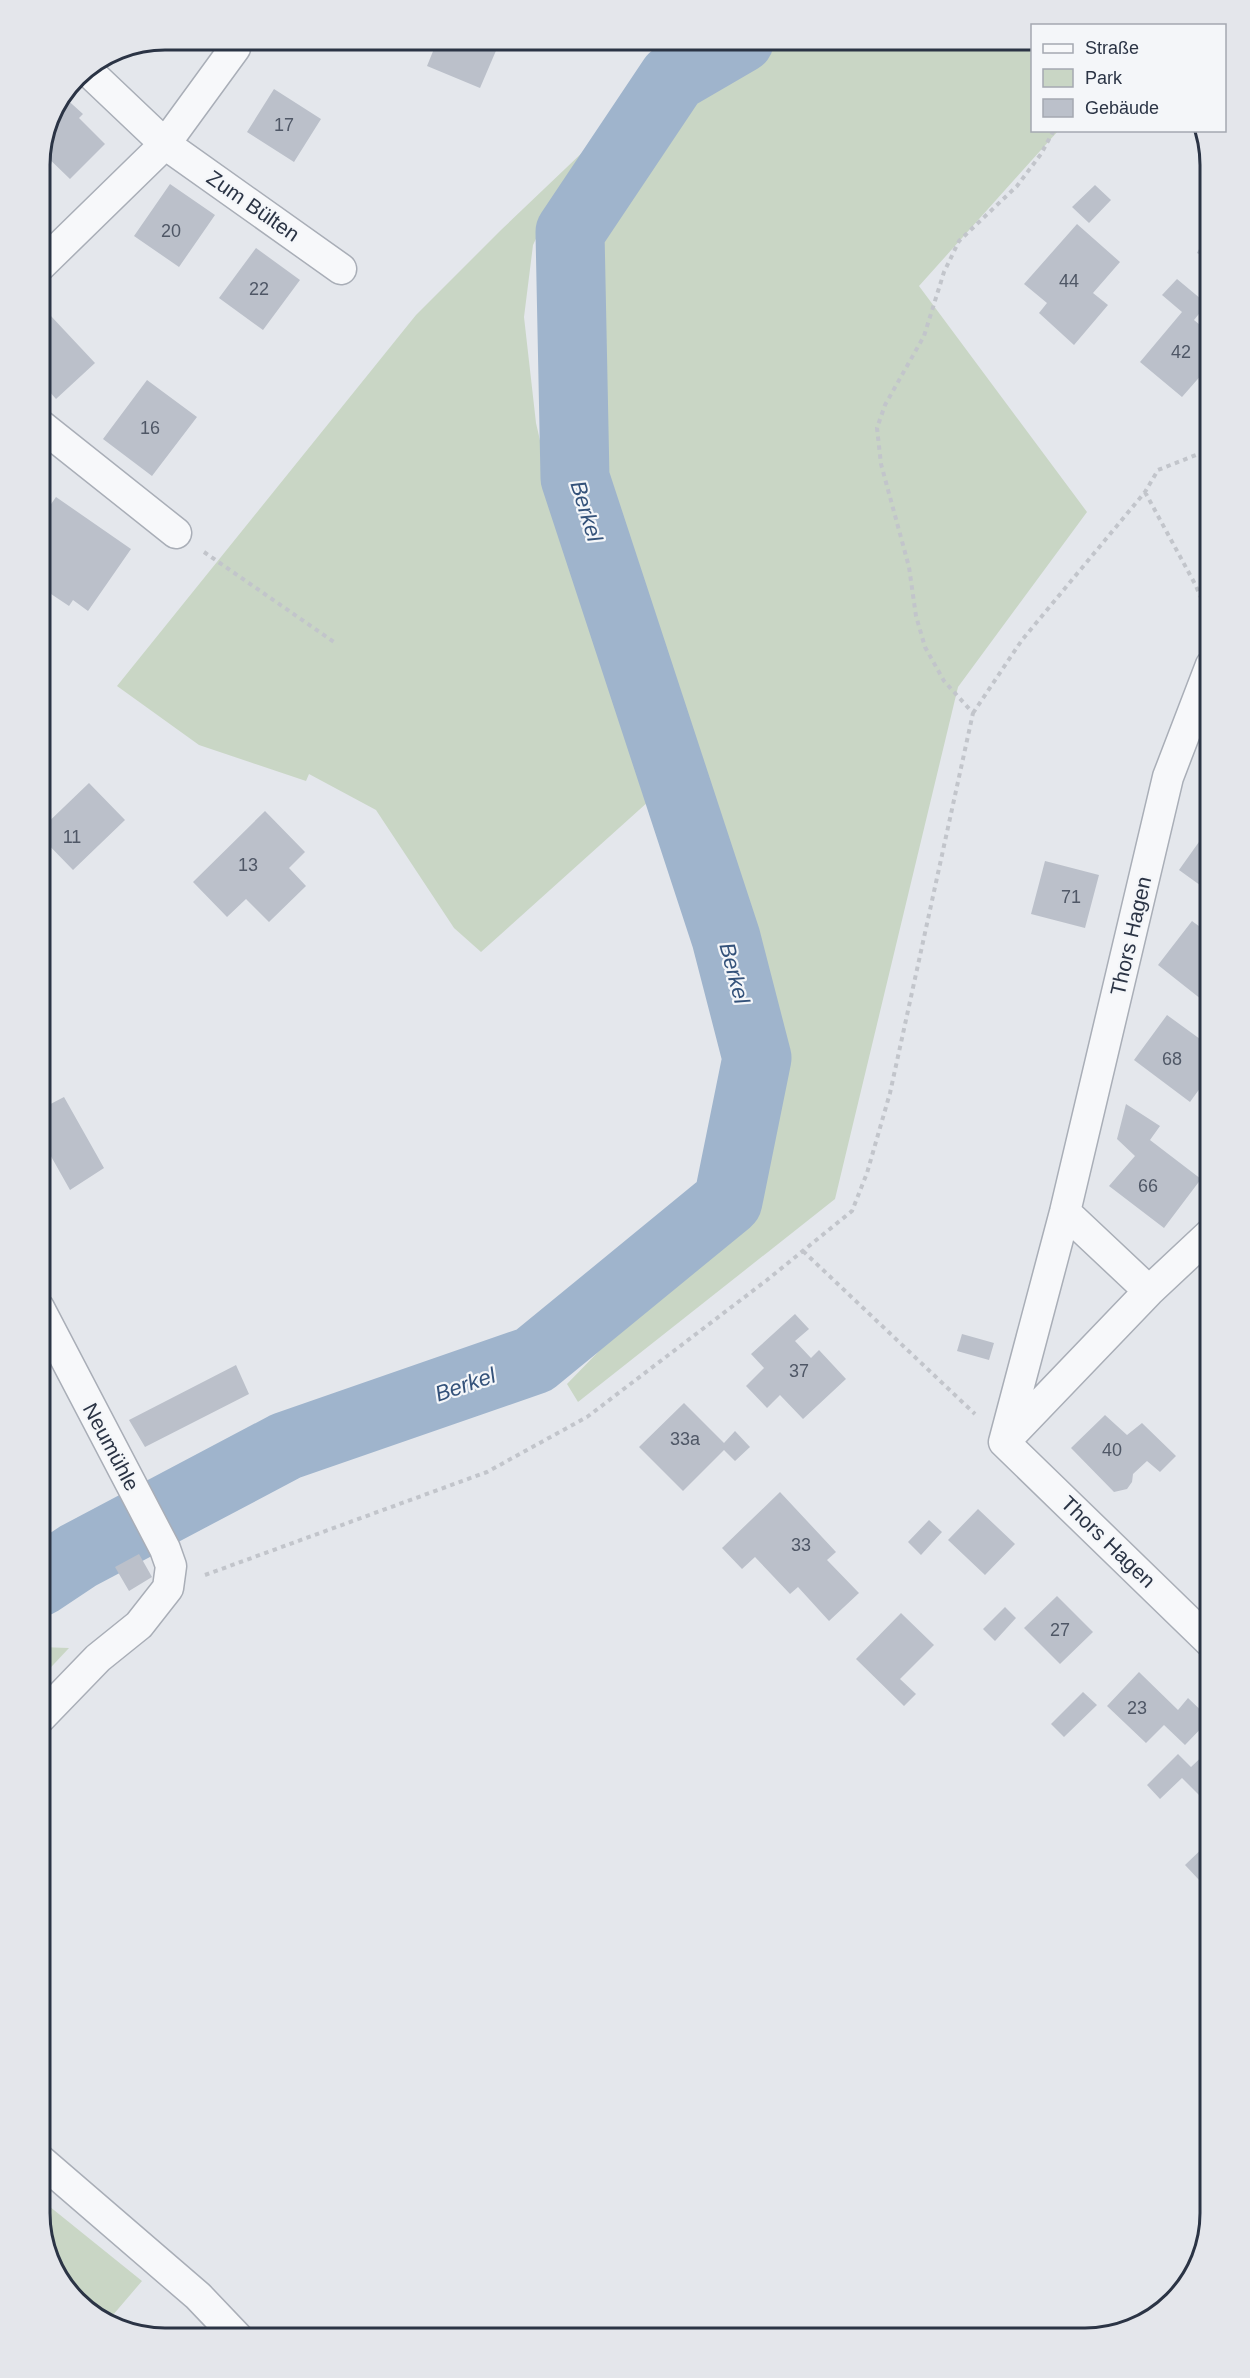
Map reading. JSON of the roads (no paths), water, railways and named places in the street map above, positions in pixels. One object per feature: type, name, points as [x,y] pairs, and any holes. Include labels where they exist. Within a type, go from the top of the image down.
[{"type":"street","points":[[50,256],[165,144],[235,50]]},
{"type":"street","name":"Zum Bülten","points":[[93,75],[165,144],[341,269]]},
{"type":"street","points":[[50,433],[176,533]]},
{"type":"street","name":"Thors Hagen","points":[[1200,693],[1168,777],[1065,1212],[1004,1442],[1200,1632]]},
{"type":"street","points":[[1065,1212],[1149,1291]]},
{"type":"street","points":[[1004,1442],[1149,1291],[1200,1243]]},
{"type":"street","name":"Neumühle","points":[[50,1329],[165,1549],[171,1566],[168,1588],[139,1624],[98,1658],[50,1708]]},
{"type":"street","points":[[50,2168],[198,2296],[229,2328]]},
{"type":"waterway","name":"Berkel","points":[[50,1575],[78,1556],[286,1446],[534,1360],[728,1201],[757,1058],[726,938],[575,478],[570,232],[673,78],[721,50]]}]
